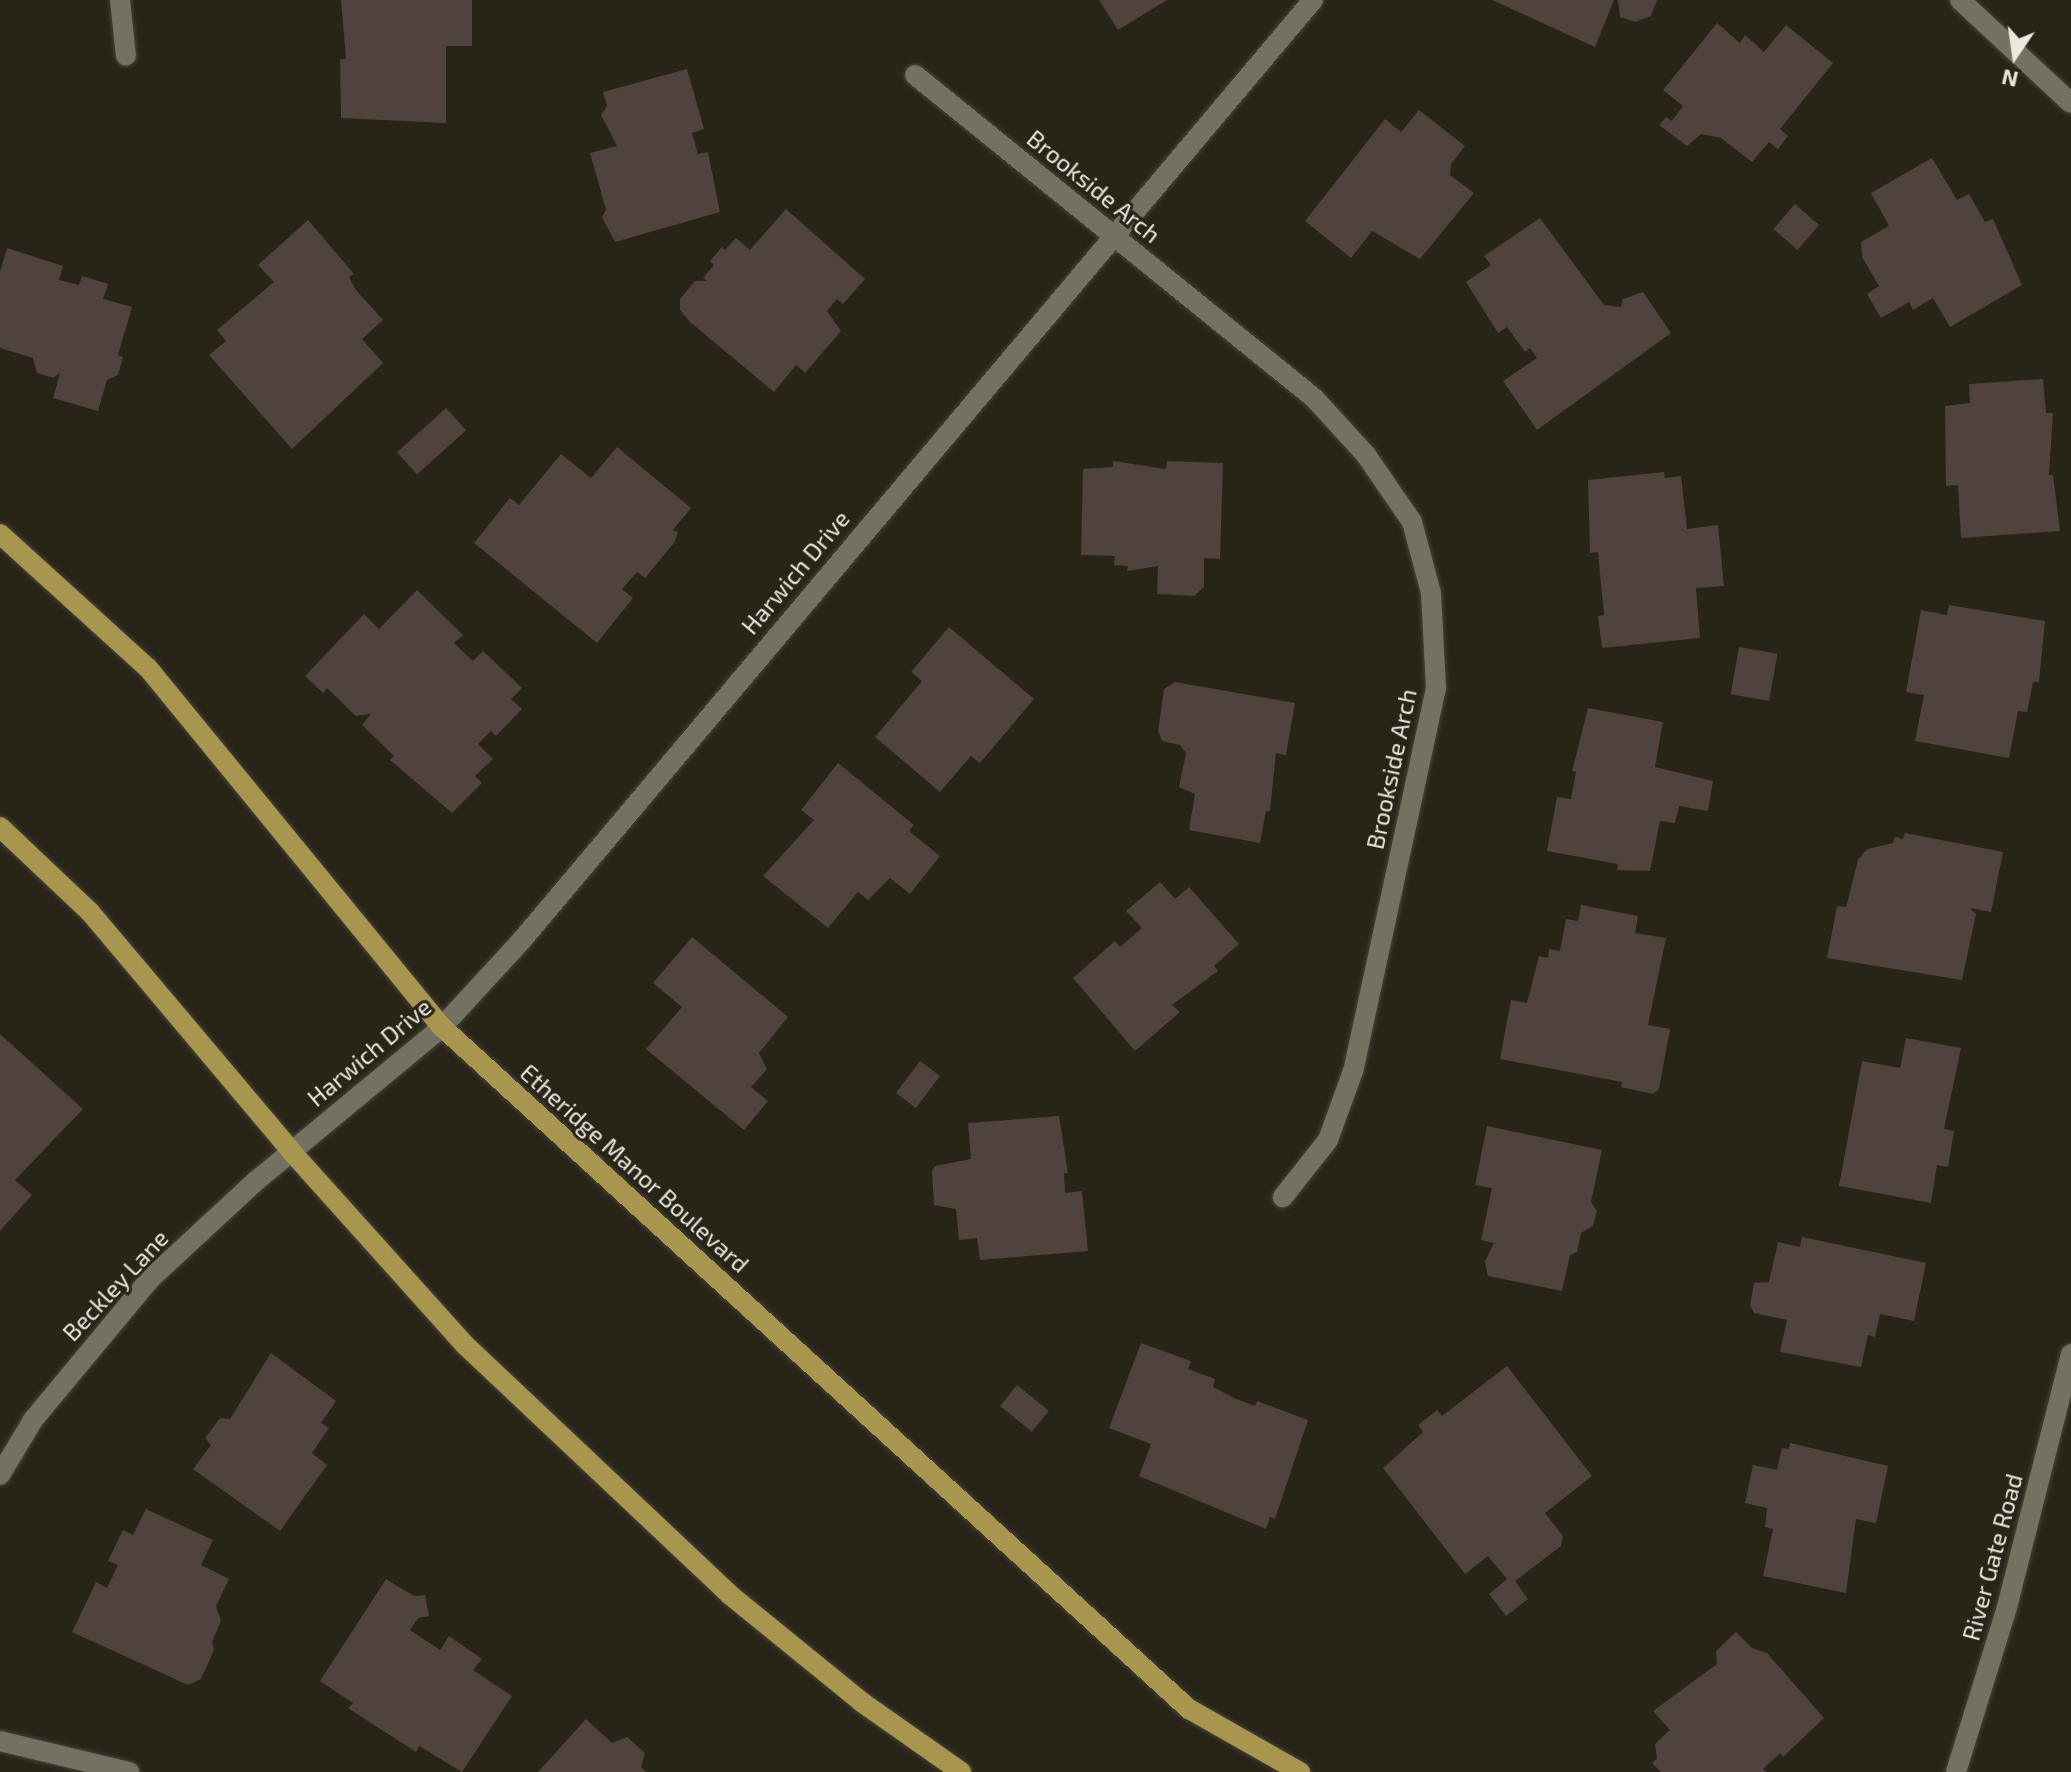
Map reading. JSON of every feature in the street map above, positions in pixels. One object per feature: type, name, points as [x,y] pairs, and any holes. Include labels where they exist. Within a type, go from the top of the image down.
[{"type":"main road","name":"Etheridge Manor Boulevard","points":[[0,534],[148,668],[442,1027],[1189,1709],[1300,1772]]},
{"type":"main road","points":[[0,827],[90,912],[291,1151],[464,1344],[729,1594],[863,1703],[961,1772]]},
{"type":"street","points":[[120,0],[126,56]]},
{"type":"street","name":"Harwich Drive","points":[[291,1151],[442,1027],[522,940],[1313,0]]},
{"type":"street","points":[[1960,0],[2071,103]]},
{"type":"street","name":"Brookside Arch","points":[[915,75],[1314,398],[1366,455],[1412,522],[1431,593],[1436,688],[1353,1071],[1328,1140],[1283,1197]]},
{"type":"street","name":"Beckley Lane","points":[[0,1475],[33,1420],[108,1325],[150,1279],[291,1151]]},
{"type":"street","name":"River Gate Road","points":[[1956,1772],[2007,1607],[2071,1354]]},
{"type":"street","points":[[0,1741],[129,1772]]},
{"type":"building","points":[[341,0],[472,0],[472,46],[446,46],[446,123],[341,118],[340,59],[346,59]]},
{"type":"building","points":[[1099,0],[1167,0],[1118,30]]},
{"type":"building","points":[[1492,0],[1614,0],[1595,47]]},
{"type":"building","points":[[1618,0],[1657,0],[1651,16],[1635,22],[1620,17]]},
{"type":"building","points":[[1717,23],[1740,43],[1745,35],[1764,52],[1786,25],[1833,63],[1780,129],[1788,136],[1778,149],[1769,142],[1752,162],[1721,138],[1701,134],[1687,146],[1659,125],[1666,117],[1672,121],[1683,106],[1663,90]]},
{"type":"building","points":[[687,69],[704,129],[692,133],[698,154],[708,152],[720,212],[615,242],[602,217],[606,210],[590,153],[617,146],[601,115],[607,106],[603,92]]},
{"type":"building","points":[[1419,110],[1465,146],[1451,164],[1450,175],[1474,193],[1420,259],[1372,231],[1351,258],[1305,221],[1385,119],[1401,132]]},
{"type":"building","points":[[1932,158],[1957,200],[1969,194],[1985,222],[1993,219],[2022,285],[1950,327],[1933,298],[1913,310],[1909,302],[1881,318],[1867,294],[1879,286],[1862,257],[1861,242],[1889,226],[1871,193]]},
{"type":"building","points":[[1795,204],[1819,225],[1798,250],[1773,229]]},
{"type":"building","points":[[786,209],[865,279],[843,304],[837,299],[827,311],[841,331],[805,373],[796,365],[774,392],[690,322],[680,310],[680,299],[695,281],[707,281],[703,278],[714,265],[710,261],[722,247],[725,250],[736,238],[750,250]]},
{"type":"building","points":[[1540,218],[1604,305],[1621,307],[1623,299],[1643,292],[1671,333],[1537,430],[1503,381],[1537,358],[1530,348],[1525,352],[1507,327],[1498,333],[1466,282],[1491,265],[1484,256]]},
{"type":"building","points":[[308,220],[354,274],[349,277],[356,290],[383,320],[362,339],[383,363],[292,449],[209,355],[226,341],[217,330],[274,282],[258,265]]},
{"type":"building","points":[[7,248],[63,266],[59,280],[79,285],[82,276],[108,284],[103,299],[132,307],[118,355],[123,357],[118,375],[107,380],[98,411],[53,398],[60,373],[53,378],[37,373],[33,358],[0,348],[0,272]]},
{"type":"building","points":[[2043,379],[2046,413],[2053,413],[2049,475],[2053,475],[2060,531],[1961,538],[1958,485],[1946,486],[1945,406],[1970,403],[1969,384]]},
{"type":"building","points":[[446,408],[466,430],[417,474],[397,452]]},
{"type":"building","points":[[617,447],[691,508],[673,530],[678,532],[674,543],[645,578],[637,572],[622,589],[633,598],[597,643],[474,543],[510,498],[519,505],[561,454],[591,478]]},
{"type":"building","points":[[1113,461],[1166,469],[1167,461],[1223,463],[1220,559],[1204,558],[1204,587],[1194,596],[1157,594],[1158,566],[1127,571],[1128,566],[1114,565],[1115,556],[1081,555],[1083,469],[1113,467]]},
{"type":"building","points":[[1664,472],[1665,478],[1681,476],[1687,529],[1718,525],[1724,586],[1696,588],[1700,638],[1602,648],[1598,616],[1604,615],[1598,552],[1590,553],[1588,480]]},
{"type":"building","points":[[417,590],[463,635],[454,643],[473,661],[483,651],[522,688],[511,699],[522,709],[496,736],[491,731],[478,744],[493,759],[475,776],[482,783],[452,813],[390,760],[394,756],[362,725],[371,714],[356,716],[327,688],[323,693],[305,676],[364,614],[379,629]]},
{"type":"building","points":[[1949,605],[2045,621],[2039,682],[2033,682],[2027,712],[2018,711],[2009,758],[1915,741],[1924,695],[1906,692],[1921,610],[1947,615]]},
{"type":"building","points":[[949,627],[1034,699],[980,763],[971,756],[940,792],[875,737],[922,681],[911,672]]},
{"type":"building","points":[[1739,647],[1777,654],[1769,701],[1731,694]]},
{"type":"building","points":[[1175,682],[1295,703],[1286,755],[1276,753],[1270,811],[1266,811],[1260,843],[1189,830],[1195,794],[1179,787],[1186,753],[1180,745],[1162,741],[1158,731],[1164,689]]},
{"type":"building","points":[[1588,708],[1663,722],[1655,767],[1713,781],[1708,811],[1679,806],[1675,823],[1660,821],[1650,871],[1617,870],[1618,864],[1547,851],[1557,797],[1571,799],[1576,772],[1572,771]]},
{"type":"building","points":[[838,763],[914,825],[909,831],[940,856],[910,894],[890,878],[868,900],[858,892],[828,928],[763,876],[814,820],[801,810]]},
{"type":"building","points":[[1905,833],[2003,852],[1991,912],[1970,908],[1976,914],[1962,980],[1827,958],[1837,906],[1846,907],[1858,860],[1867,849],[1893,843],[1895,837],[1903,839]]},
{"type":"building","points":[[1160,882],[1175,899],[1189,887],[1239,944],[1214,966],[1218,971],[1172,1005],[1180,1012],[1135,1051],[1073,978],[1115,941],[1120,947],[1142,928],[1126,911]]},
{"type":"building","points":[[1581,905],[1638,916],[1635,933],[1666,938],[1648,1025],[1670,1029],[1659,1089],[1653,1094],[1621,1087],[1622,1082],[1500,1059],[1511,1000],[1527,1003],[1539,956],[1548,958],[1549,949],[1560,951],[1566,919],[1578,921]]},
{"type":"building","points":[[692,937],[788,1017],[759,1053],[767,1069],[751,1087],[768,1101],[744,1130],[646,1049],[682,1007],[653,983]]},
{"type":"building","points":[[0,1034],[83,1109],[15,1180],[32,1195],[0,1231]]},
{"type":"building","points":[[1906,1038],[1961,1048],[1944,1129],[1954,1131],[1948,1167],[1937,1165],[1931,1203],[1839,1186],[1862,1061],[1900,1068]]},
{"type":"building","points":[[920,1061],[940,1076],[916,1108],[896,1093]]},
{"type":"building","points":[[1059,1116],[1068,1173],[1064,1173],[1065,1193],[1082,1191],[1088,1251],[980,1260],[977,1238],[959,1240],[956,1209],[934,1205],[932,1171],[935,1166],[971,1159],[968,1123]]},
{"type":"building","points":[[1487,1126],[1602,1150],[1591,1202],[1597,1211],[1593,1226],[1581,1233],[1577,1252],[1570,1255],[1562,1291],[1488,1276],[1485,1261],[1494,1243],[1481,1240],[1492,1188],[1475,1185]]},
{"type":"building","points":[[1802,1237],[1926,1263],[1914,1321],[1880,1314],[1875,1337],[1868,1335],[1861,1367],[1780,1352],[1787,1320],[1754,1313],[1750,1305],[1754,1283],[1769,1282],[1778,1242],[1800,1247]]},
{"type":"building","points":[[1141,1343],[1191,1361],[1188,1369],[1215,1379],[1213,1387],[1236,1399],[1255,1406],[1257,1401],[1308,1420],[1275,1519],[1270,1517],[1266,1529],[1139,1476],[1151,1444],[1109,1428]]},
{"type":"building","points":[[271,1353],[336,1401],[321,1423],[329,1428],[312,1453],[327,1465],[280,1531],[193,1469],[211,1445],[205,1438],[220,1418],[230,1419]]},
{"type":"building","points":[[1507,1366],[1592,1476],[1545,1513],[1563,1536],[1561,1546],[1515,1581],[1528,1599],[1506,1616],[1489,1594],[1507,1579],[1488,1556],[1465,1574],[1383,1468],[1423,1432],[1418,1425],[1437,1410],[1442,1416]]},
{"type":"building","points":[[1017,1385],[1049,1411],[1032,1432],[1000,1406]]},
{"type":"building","points":[[1790,1443],[1888,1466],[1876,1523],[1856,1519],[1846,1593],[1763,1576],[1773,1529],[1765,1527],[1767,1508],[1745,1503],[1753,1465],[1777,1470],[1782,1448],[1789,1449]]},
{"type":"building","points":[[146,1509],[213,1540],[201,1565],[229,1579],[216,1606],[221,1621],[212,1642],[214,1650],[201,1679],[188,1685],[72,1632],[96,1582],[107,1588],[118,1565],[108,1561],[123,1530],[133,1535]]},
{"type":"building","points":[[386,1579],[414,1596],[425,1595],[429,1616],[418,1618],[410,1630],[440,1650],[449,1636],[482,1659],[473,1670],[512,1696],[462,1772],[419,1746],[416,1752],[348,1708],[353,1703],[320,1681]]},
{"type":"building","points":[[1736,1632],[1752,1648],[1767,1653],[1824,1718],[1783,1757],[1780,1753],[1763,1769],[1767,1772],[1661,1772],[1652,1763],[1657,1759],[1655,1744],[1670,1730],[1653,1711],[1717,1664],[1716,1651]]},
{"type":"building","points":[[586,1719],[612,1743],[627,1737],[645,1753],[641,1767],[646,1772],[538,1772]]}]
